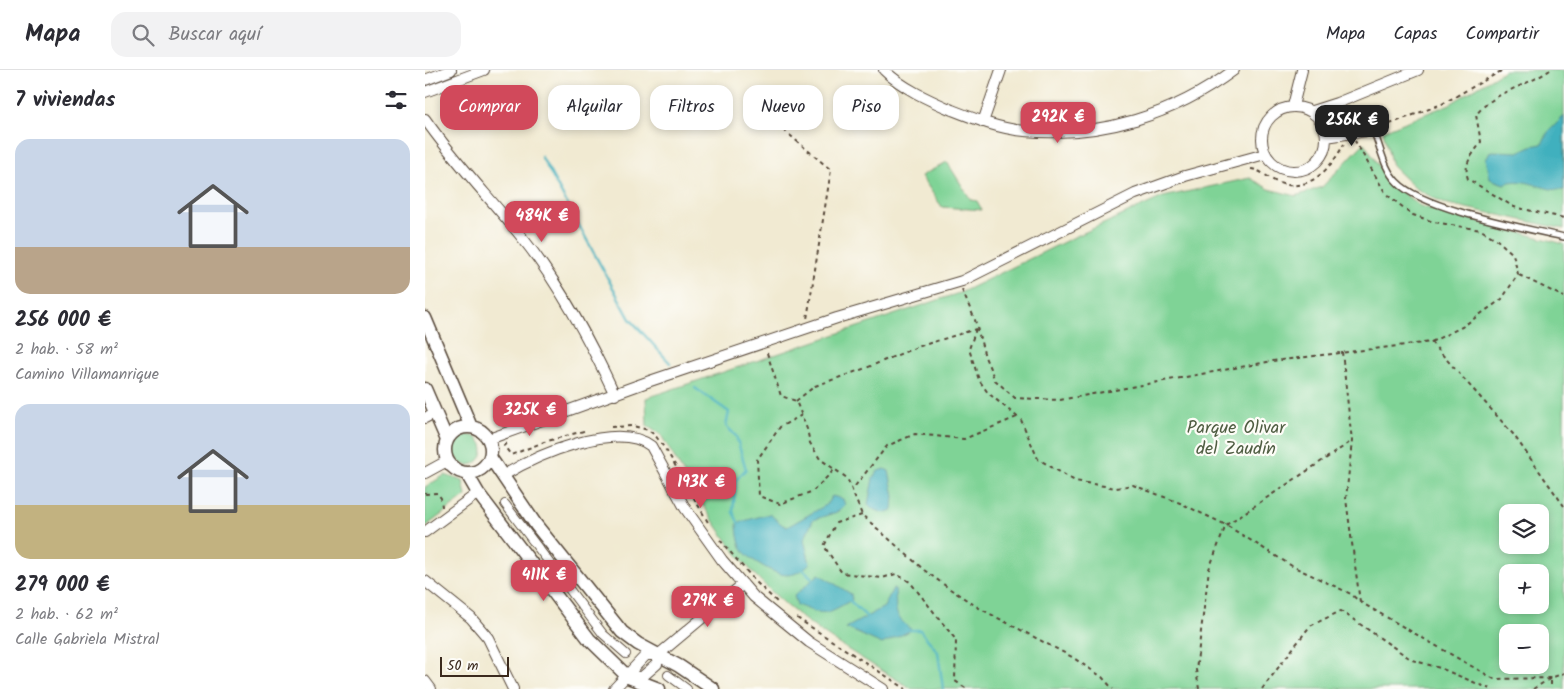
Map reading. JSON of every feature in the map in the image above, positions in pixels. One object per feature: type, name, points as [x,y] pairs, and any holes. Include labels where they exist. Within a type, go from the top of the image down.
[{"type":"street","points":[[425,80],[451,70]]},
{"type":"street","points":[[425,92],[484,70]]},
{"type":"street","points":[[884,70],[931,101],[983,122],[1024,131],[1068,131],[1120,125],[1169,109],[1196,96],[1234,70]]},
{"type":"street","points":[[983,122],[1001,70]]},
{"type":"street","points":[[1293,106],[1301,70]]},
{"type":"street","points":[[1312,112],[1418,70]]},
{"type":"street","points":[[1293,106],[1312,112],[1319,118],[1327,137],[1322,156],[1307,168],[1298,171],[1279,168],[1265,154],[1261,136],[1264,127],[1275,112],[1293,106]]},
{"type":"street","points":[[425,119],[446,148],[525,242],[568,303],[615,395]]},
{"type":"street","points":[[1327,137],[1373,130]]},
{"type":"street","points":[[489,439],[650,381],[763,343],[962,281],[1135,194],[1185,176],[1265,154]]},
{"type":"street","points":[[425,318],[471,427]]},
{"type":"street","points":[[425,389],[430,415],[447,440]]},
{"type":"street","points":[[467,474],[476,472],[485,466],[490,457],[489,439],[479,429],[471,427],[459,429],[447,440],[444,449],[447,460],[453,468],[467,474],[478,492],[589,639],[628,677],[659,689]]},
{"type":"street","points":[[504,475],[525,462],[564,447],[604,438],[630,437],[642,439],[651,446],[685,508],[722,560],[743,584],[779,618],[809,642],[883,689]]},
{"type":"street","points":[[490,457],[504,475],[536,525],[621,632],[713,689]]},
{"type":"street","points":[[425,473],[447,460]]},
{"type":"street","points":[[425,532],[478,492]]},
{"type":"street","points":[[505,504],[603,634],[626,654]]},
{"type":"street","points":[[425,581],[471,618],[488,638],[513,689]]},
{"type":"street","points":[[615,689],[628,677],[642,677],[657,664],[658,655],[743,584]]},
{"type":"street","points":[[668,675],[687,689]]},
{"type":"street","points":[[425,680],[431,689]]},
{"type":"lane","points":[[1373,130],[1383,158],[1397,182],[1419,198],[1445,207],[1564,238]]},
{"type":"path","points":[[1373,130],[1442,104],[1503,70]]},
{"type":"path","points":[[1550,70],[1493,98],[1475,115],[1481,142],[1467,162],[1466,172],[1468,179],[1514,207],[1564,218]]},
{"type":"path","points":[[1337,103],[1347,135]]},
{"type":"path","points":[[784,130],[831,170],[805,329]]},
{"type":"path","points":[[961,288],[975,320],[976,329],[995,380],[1015,398],[1060,400],[1273,361],[1431,342],[1462,327],[1502,299],[1518,274],[1513,254]]},
{"type":"path","points":[[1518,274],[1564,297]]},
{"type":"path","points":[[796,401],[815,386],[917,347],[976,329]]},
{"type":"path","points":[[976,329],[969,349],[979,380],[988,393],[1021,420],[1038,459],[1075,480],[1116,488],[1133,485],[1179,502],[1226,525],[1292,566],[1351,594],[1360,602],[1494,679],[1551,678]]},
{"type":"path","points":[[1431,342],[1513,434],[1564,506]]},
{"type":"path","points":[[763,343],[781,396],[796,401],[802,414],[810,444],[820,459],[847,478],[862,515],[924,570],[950,589],[979,608],[1072,657],[1102,677],[1113,689]]},
{"type":"path","points":[[1342,352],[1352,441],[1346,499],[1360,602]]},
{"type":"path","points":[[802,414],[780,427],[757,460],[759,496],[780,504],[813,491],[835,469]]},
{"type":"path","points":[[855,486],[887,446],[915,434],[964,439],[1017,417]]},
{"type":"path","points":[[1199,689],[1196,670],[1209,569],[1226,525],[1352,441]]},
{"type":"path","points":[[425,494],[437,493],[443,504],[441,510]]},
{"type":"path","points":[[862,515],[836,523],[824,546],[842,572],[882,578],[896,574],[911,582],[956,640],[955,681],[967,689]]},
{"type":"path","points":[[1262,689],[1310,626],[1341,611],[1412,660],[1440,668],[1490,689]]},
{"type":"path","points":[[1533,689],[1551,678],[1564,673]]},
{"type":"path","points":[[1551,678],[1551,689]]},
{"type":"green space","points":[[1505,70],[1564,70],[1564,229],[1443,203],[1415,188],[1392,166],[1383,131],[1450,104]]},
{"type":"green space","name":"Parque Olivar del Zaudín","points":[[1364,143],[1390,183],[1420,206],[1564,244],[1564,689],[912,689],[821,632],[771,591],[754,574],[724,537],[661,435],[647,426],[646,398],[962,292],[1070,239],[1163,197],[1250,178],[1269,189],[1296,196],[1322,187]]},
{"type":"green space","points":[[947,162],[971,200],[977,201],[982,210],[942,207],[921,176]]},
{"type":"green space","points":[[468,435],[474,436],[482,444],[482,456],[474,464],[468,465],[462,464],[454,456],[453,450],[454,444],[462,436]]},
{"type":"green space","points":[[445,475],[463,481],[466,496],[425,527],[425,487]]},
{"type":"water","points":[[1564,116],[1564,190],[1549,189],[1519,181],[1504,184],[1490,179],[1486,158],[1491,151],[1518,152],[1531,146],[1542,144],[1548,132]]},
{"type":"water","points":[[885,469],[889,471],[894,496],[893,510],[883,513],[873,509],[868,504],[873,478],[878,471]]},
{"type":"water","points":[[832,496],[843,499],[845,505],[837,512],[813,520],[804,540],[810,563],[804,569],[786,575],[774,572],[752,559],[741,547],[737,523],[769,514],[787,527],[826,505]]},
{"type":"water","points":[[819,574],[851,594],[852,600],[826,612],[814,611],[797,605],[794,596]]},
{"type":"water","points":[[893,588],[895,589],[898,616],[912,630],[882,644],[846,628],[884,607]]},
{"type":"waterway","points":[[541,156],[630,319],[670,363]]},
{"type":"waterway","points":[[695,388],[729,412],[726,426],[736,436],[746,469],[736,480],[733,512],[739,524]]},
{"type":"waterway","points":[[803,569],[815,581]]},
{"type":"waterway","points":[[848,599],[869,619]]},
{"type":"waterway","points":[[910,630],[920,630],[938,652],[943,689]]}]
